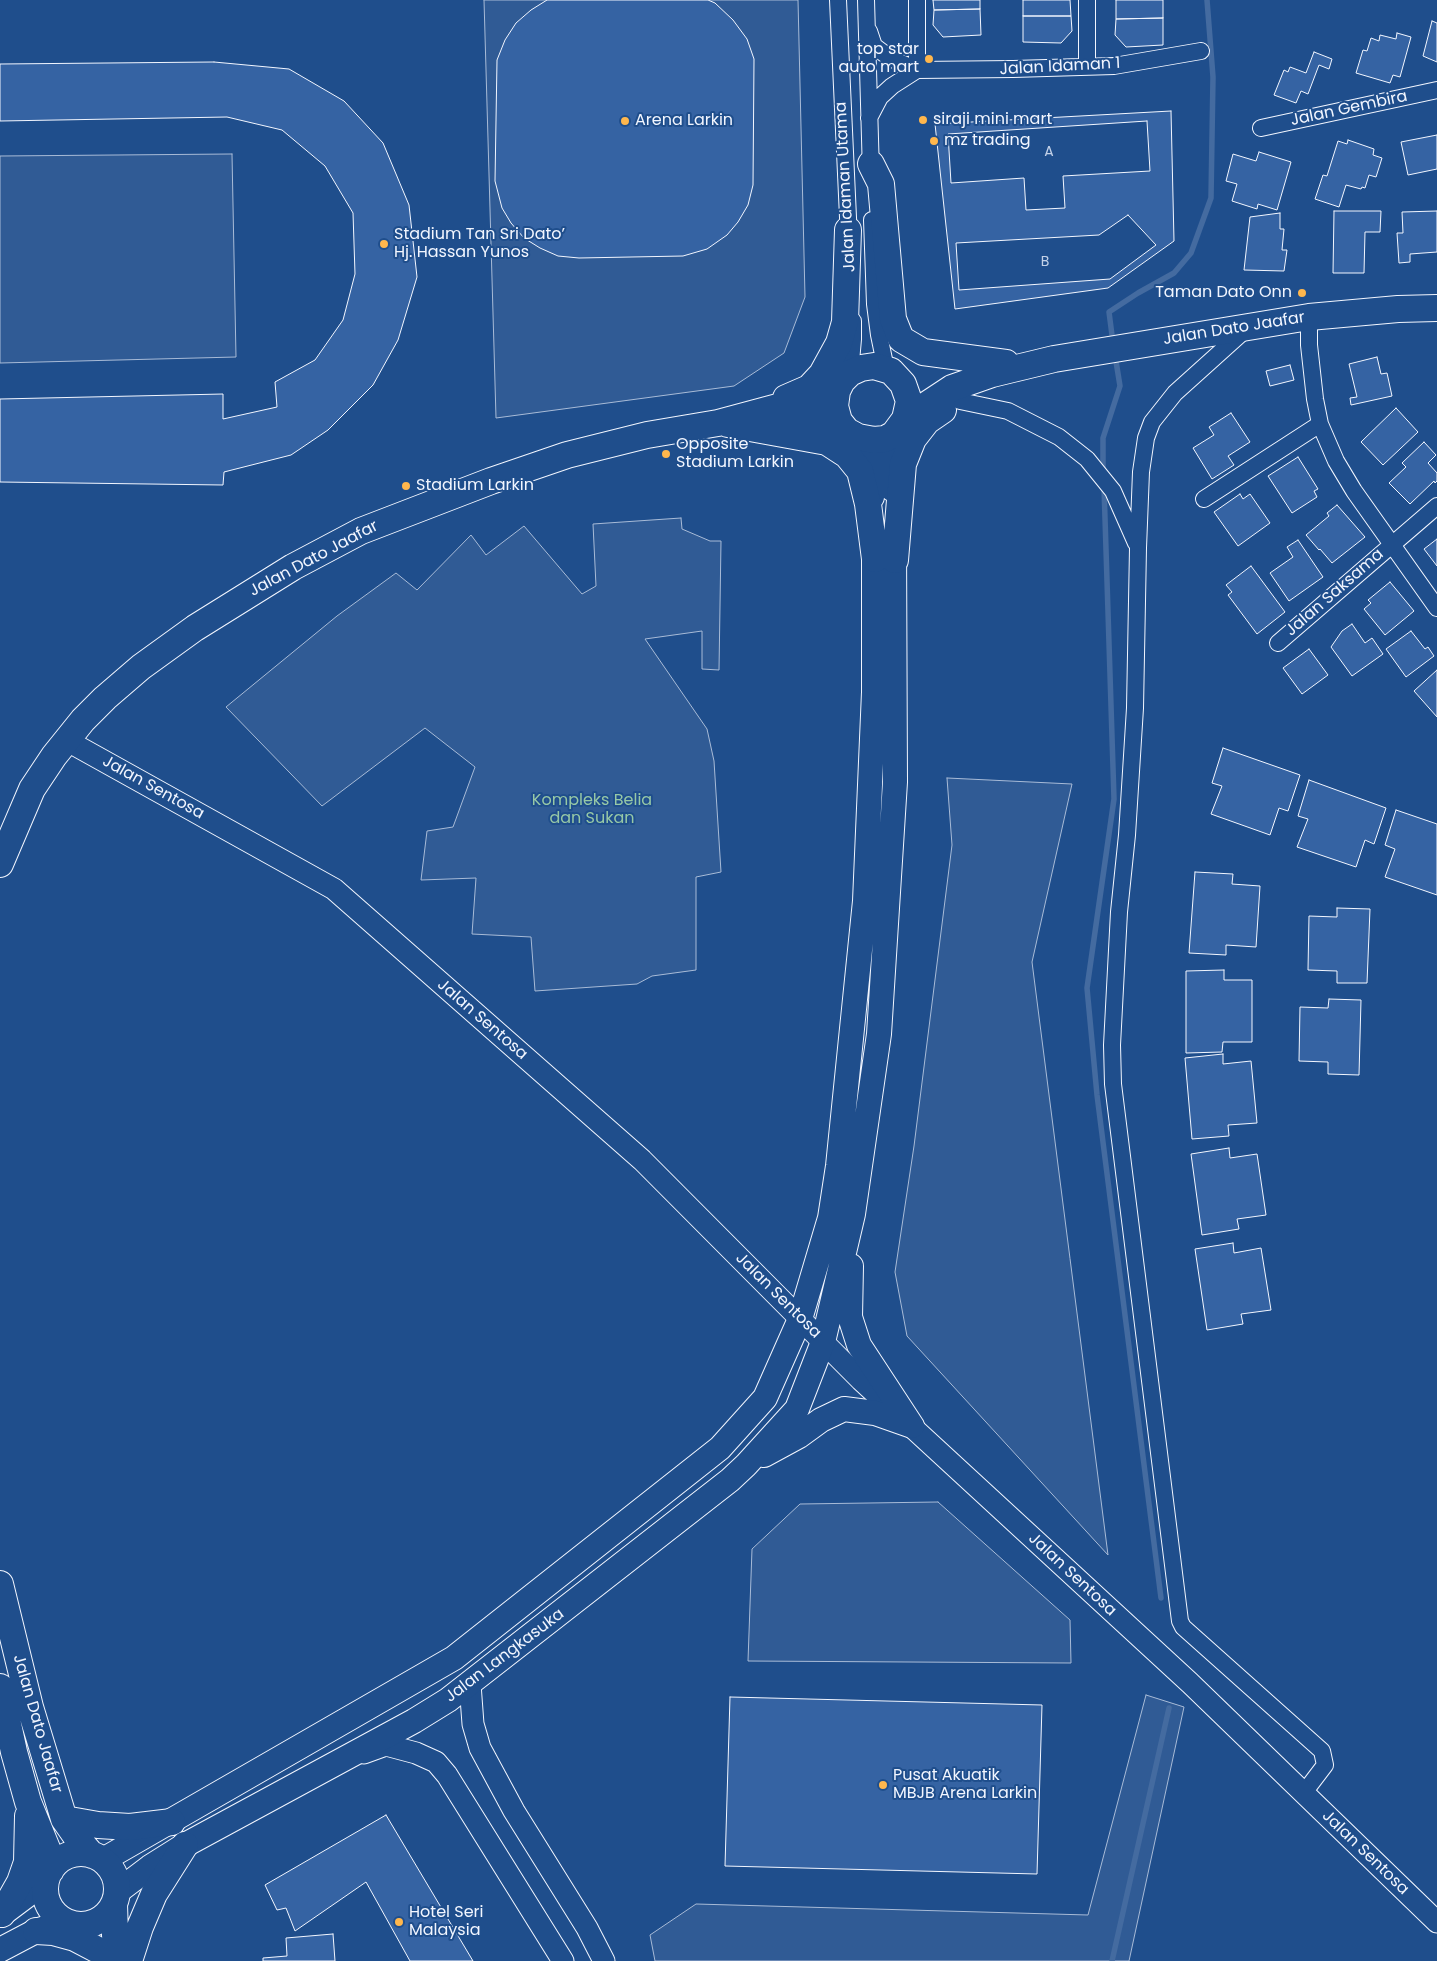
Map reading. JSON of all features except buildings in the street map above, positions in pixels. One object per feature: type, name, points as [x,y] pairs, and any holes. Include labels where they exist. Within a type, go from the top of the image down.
[{"type":"main road","points":[[871,164],[881,184],[893,319],[901,339],[923,352],[1018,365]]},
{"type":"main road","points":[[730,421],[809,388],[822,374],[838,343],[845,322],[848,230]]},
{"type":"main road","name":"Jalan Dato Jaafar","points":[[888,370],[1018,365],[1309,317],[1398,309],[1437,308]]},
{"type":"main road","points":[[885,560],[903,464],[912,439],[927,421],[991,385],[1018,365]]},
{"type":"main road","name":"Jalan Dato Jaafar","points":[[900,427],[952,388],[1018,365]]},
{"type":"main road","points":[[98,1858],[172,1822],[454,1658],[712,1455],[765,1398],[800,1319],[830,1218],[838,1166],[865,901],[874,692],[885,560],[892,465],[900,427],[909,401],[903,384],[888,370],[867,367],[843,382],[835,406],[849,429],[866,448],[871,460],[885,560],[895,782],[879,1034],[852,1214],[850,1317],[859,1345],[912,1426]]},
{"type":"main road","name":"Jalan Dato Jaafar","points":[[730,421],[843,382]]},
{"type":"main road","name":"Jalan Dato Jaafar","points":[[0,864],[32,789],[66,740],[105,698],[141,667],[194,628],[293,567],[361,532],[491,481],[567,455],[647,435],[730,421],[780,420],[849,429]]},
{"type":"main road","points":[[730,421],[761,431],[801,436],[827,442],[847,455],[860,471],[885,560]]},
{"type":"main road","points":[[849,429],[874,440],[884,439],[900,427]]},
{"type":"main road","name":"Jalan Dato Jaafar","points":[[0,817],[32,789]]},
{"type":"main road","name":"Jalan Langkasuka","points":[[116,1898],[150,1867],[185,1845],[333,1763],[414,1721],[448,1700],[730,1480],[797,1408],[823,1342],[852,1214]]},
{"type":"main road","points":[[746,1465],[799,1436],[821,1420],[844,1409],[875,1413],[912,1426]]},
{"type":"main road","name":"Jalan Dato Jaafar","points":[[0,1584],[30,1707],[64,1819],[78,1839],[98,1858]]},
{"type":"main road","name":"Jalan Dato Jaafar","points":[[0,1687],[14,1752],[28,1802],[48,1851],[48,1875]]},
{"type":"main road","points":[[1,1915],[20,1882],[26,1862],[28,1802]]},
{"type":"main road","points":[[64,1819],[98,1825],[130,1827],[172,1822]]},
{"type":"main road","points":[[120,1961],[140,1926],[154,1894],[185,1845]]},
{"type":"main road","points":[[1,1915],[48,1875],[58,1861],[69,1855],[81,1853],[98,1858],[111,1869],[116,1880],[115,1935],[120,1961]]},
{"type":"main road","points":[[48,1875],[45,1893],[48,1904],[54,1914],[103,1946],[120,1961]]},
{"type":"main road","points":[[0,1950],[36,1931],[70,1923],[87,1925],[98,1922],[108,1914],[116,1898]]},
{"type":"main road","points":[[36,1931],[53,1932],[75,1938],[120,1961]]},
{"type":"street","name":"Jalan Idaman Utama","points":[[838,0],[853,339],[843,382]]},
{"type":"street","name":"Jalan Idaman Utama","points":[[866,0],[875,304],[879,335],[888,370]]},
{"type":"street","points":[[869,118],[880,97],[892,86],[918,70],[917,0]]},
{"type":"street","points":[[1087,0],[1087,67]]},
{"type":"street","name":"Jalan Idaman 1","points":[[866,21],[874,46],[890,58],[918,70],[1114,66],[1200,51]]},
{"type":"street","name":"Jalan Gembira","points":[[1261,128],[1437,90]]},
{"type":"street","name":"Jalan Saksama","points":[[1309,317],[1312,373],[1320,424],[1336,461],[1391,544],[1437,608]]},
{"type":"street","points":[[1248,326],[1188,380],[1163,406],[1152,422],[1146,438],[1141,472],[1135,708],[1127,835],[1119,912],[1112,1045],[1113,1084],[1179,1616],[1184,1627],[1322,1751],[1325,1765],[1303,1794]]},
{"type":"street","points":[[960,401],[1008,412],[1059,437],[1087,459],[1108,482],[1138,548]]},
{"type":"street","points":[[1204,499],[1320,424]]},
{"type":"street","name":"Jalan Saksama","points":[[1278,642],[1437,506]]},
{"type":"street","name":"Jalan Sentosa","points":[[66,740],[334,889],[642,1160],[861,1380],[1190,1683],[1437,1922]]},
{"type":"street","points":[[470,1684],[473,1724],[480,1748],[514,1811],[587,1928],[604,1961]]},
{"type":"street","points":[[333,1763],[386,1745],[416,1753],[436,1762],[447,1775],[563,1961]]},
{"type":"shaded area","points":[[484,0],[798,0],[805,297],[784,353],[734,386],[496,418]]},
{"type":"shaded area","points":[[232,154],[236,357],[0,363],[0,156]]},
{"type":"shaded area","name":"Kompleks Belia dan Sukan","points":[[681,518],[682,529],[710,541],[721,541],[719,670],[702,669],[702,631],[645,639],[707,729],[714,761],[721,872],[696,877],[696,970],[652,976],[637,984],[535,991],[531,937],[472,934],[476,878],[421,880],[427,831],[453,827],[475,767],[425,728],[322,806],[226,707],[337,616],[396,573],[417,590],[471,535],[486,555],[524,526],[582,594],[596,586],[593,524]]},
{"type":"shaded area","points":[[947,778],[1072,784],[1032,962],[1108,1555],[907,1336],[895,1272],[914,1146],[952,845]]},
{"type":"shaded area","points":[[938,1502],[1070,1620],[1071,1663],[748,1661],[752,1549],[800,1504]]},
{"type":"shaded area","points":[[1146,1695],[1184,1707],[1129,1961],[655,1961],[650,1935],[696,1904],[1088,1915]]},
{"type":"waterway","points":[[1113,343],[1109,312],[1174,273],[1191,253],[1211,198],[1213,77],[1207,0]]},
{"type":"waterway","points":[[1103,472],[1103,438],[1120,386],[1115,355]]},
{"type":"waterway","points":[[1104,487],[1114,799],[1087,988],[1097,1095],[1161,1598]]},
{"type":"waterway","points":[[1112,1961],[1169,1708]]},
{"type":"place","name":"top star auto mart","points":[[929,59]]},
{"type":"place","name":"siraji mini mart","points":[[923,120]]},
{"type":"place","name":"Arena Larkin","points":[[625,121]]},
{"type":"place","name":"mz trading","points":[[934,141]]},
{"type":"place","name":"Stadium Tan Sri Dato’ Hj. Hassan Yunos","points":[[384,244]]},
{"type":"place","name":"Taman Dato Onn","points":[[1302,293]]},
{"type":"place","name":"Opposite Stadium Larkin","points":[[666,454]]},
{"type":"place","name":"Stadium Larkin","points":[[406,486]]},
{"type":"place","name":"Pusat Akuatik MBJB Arena Larkin","points":[[883,1785]]},
{"type":"place","name":"Hotel Seri Malaysia","points":[[399,1922]]}]
